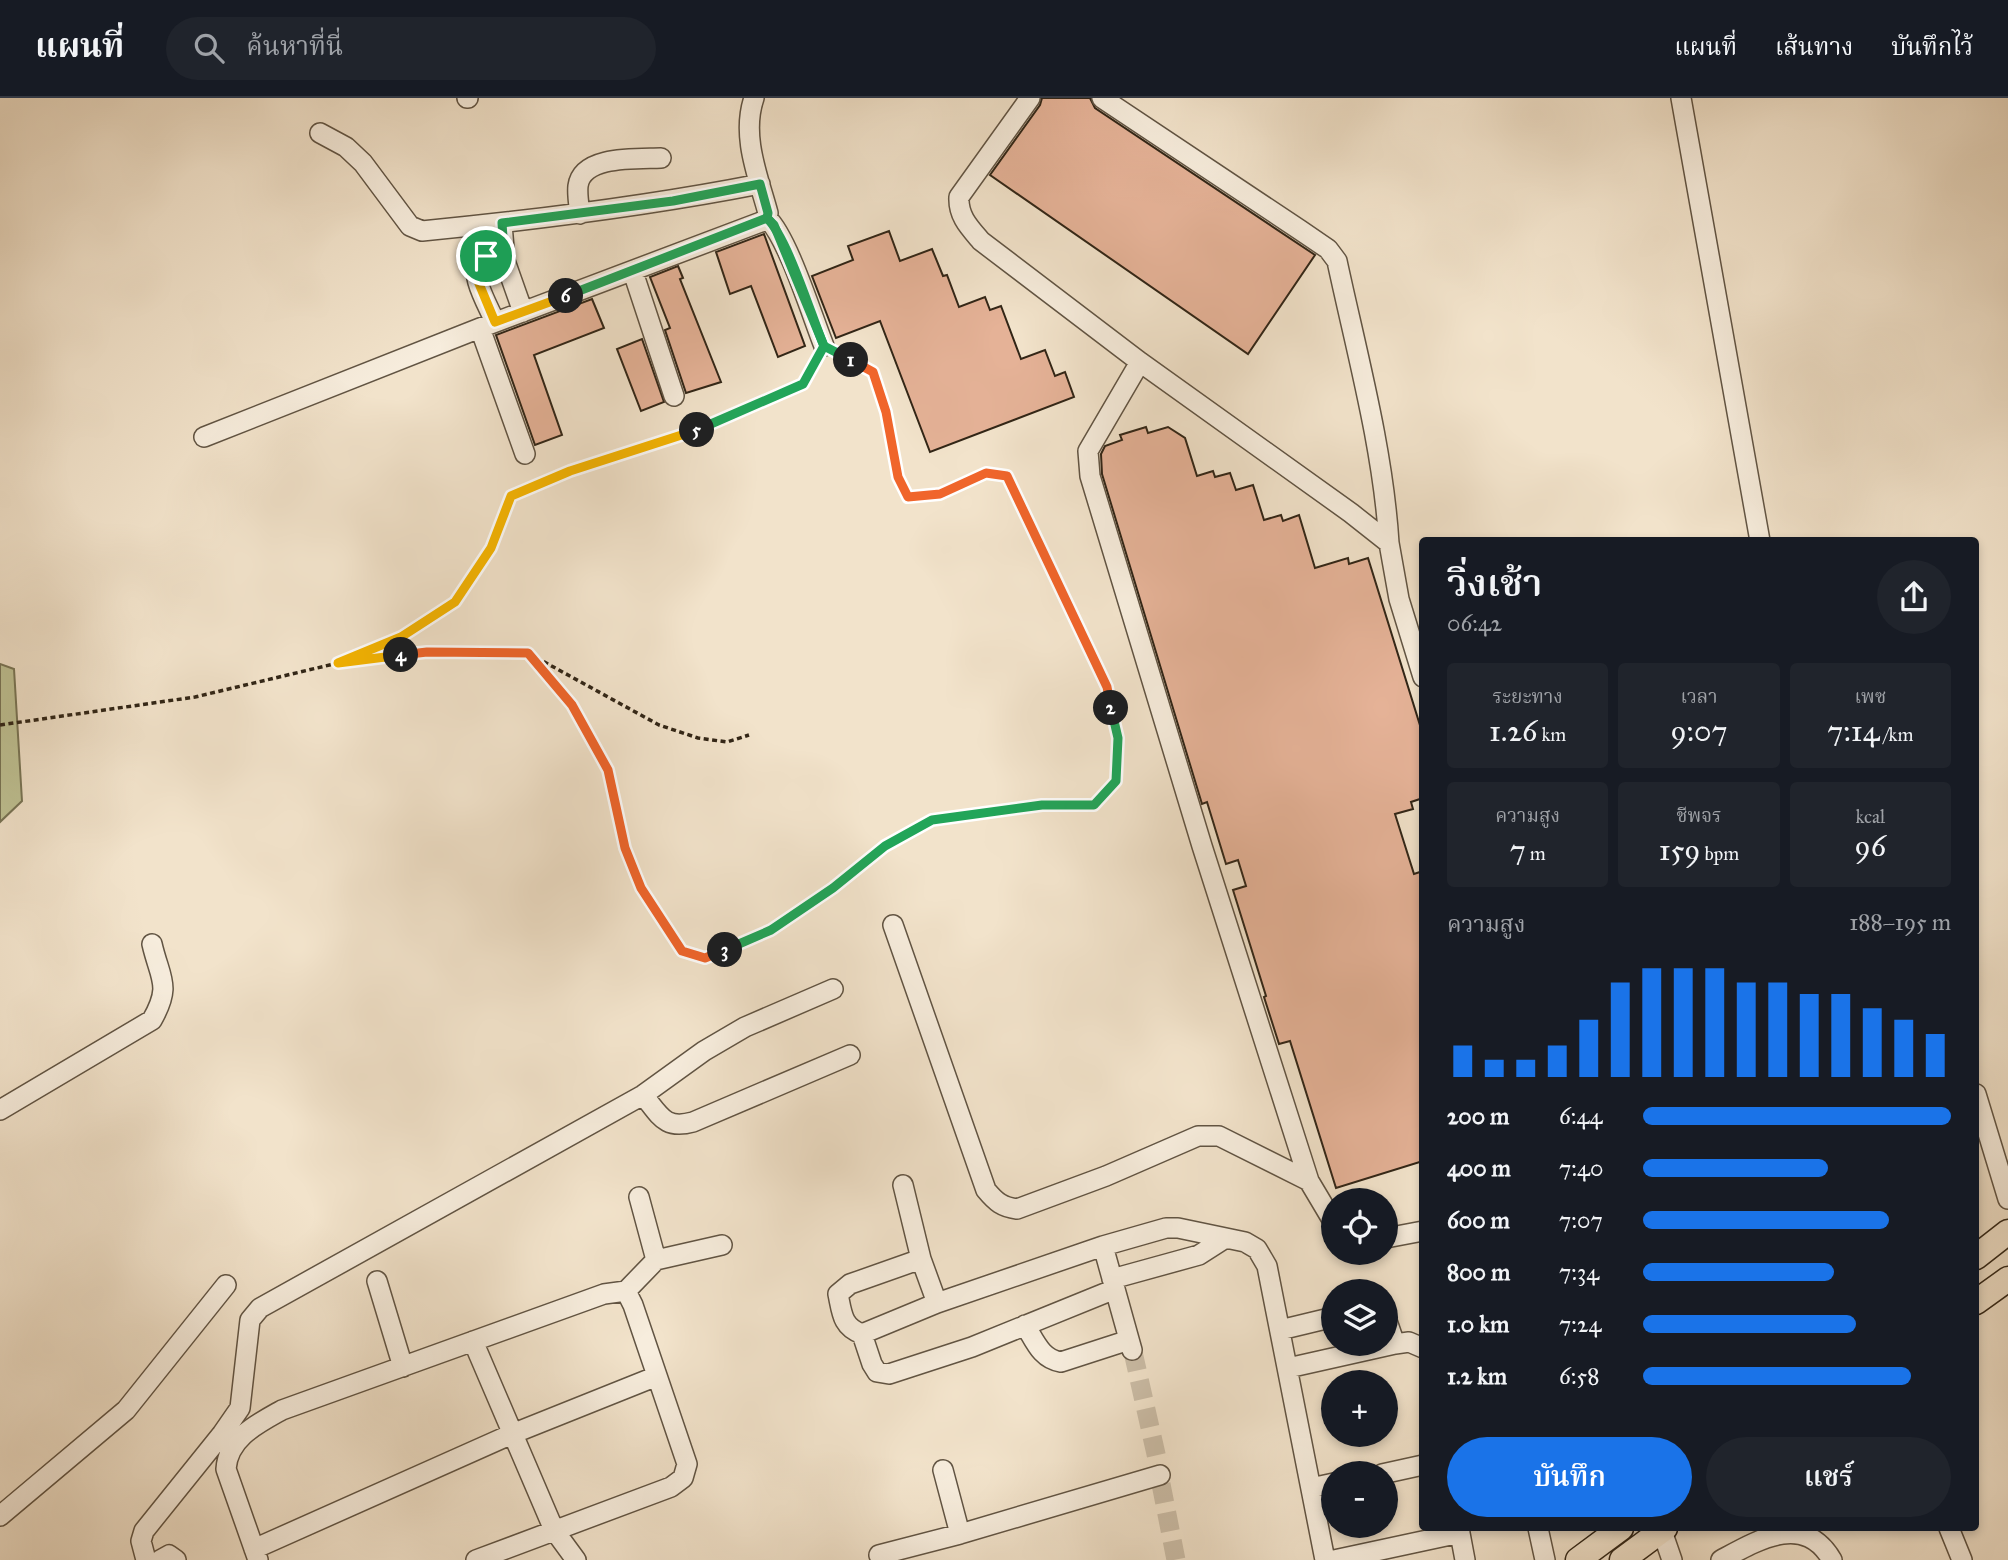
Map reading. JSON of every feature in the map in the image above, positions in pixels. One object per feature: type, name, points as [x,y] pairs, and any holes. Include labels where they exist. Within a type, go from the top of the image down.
[{"type":"main road","points":[[1979,1255],[2008,1233]]},
{"type":"main road","points":[[1979,1300],[2008,1279]]},
{"type":"main road","points":[[1582,1557],[1617,1531]]},
{"type":"main road","points":[[1622,1560],[1660,1531]]},
{"type":"street","points":[[754,98],[749,112],[748,134],[767,218]]},
{"type":"street","points":[[1030,98],[960,197],[959,209],[965,222],[981,241],[1140,362],[1389,543]]},
{"type":"street","points":[[1102,98],[1328,249],[1337,261],[1387,502],[1389,543],[1399,598],[1419,664]]},
{"type":"street","points":[[1681,98],[1759,537]]},
{"type":"street","points":[[320,133],[346,147],[363,163],[410,226],[422,231],[580,214],[673,201],[760,184]]},
{"type":"street","points":[[580,214],[578,184],[585,171],[600,162],[661,158]]},
{"type":"street","points":[[204,437],[767,218]]},
{"type":"street","points":[[767,218],[774,225],[786,251],[824,346]]},
{"type":"street","points":[[502,223],[505,261],[523,312]]},
{"type":"street","points":[[504,252],[479,260],[475,274],[525,454]]},
{"type":"street","points":[[633,272],[674,396]]},
{"type":"street","points":[[1140,362],[1088,451],[1090,476],[1198,833],[1309,1181],[1321,1201]]},
{"type":"street","points":[[892,925],[986,1190],[1004,1208],[1017,1209],[1043,1200],[1198,1136],[1219,1136],[1309,1181]]},
{"type":"street","points":[[0,1110],[152,1020],[162,1002],[165,986],[152,944]]},
{"type":"street","points":[[146,1560],[141,1541],[144,1531],[240,1408],[250,1320],[260,1308],[643,1095],[704,1051],[745,1027],[833,989]]},
{"type":"street","points":[[643,1095],[666,1123],[678,1126],[850,1055]]},
{"type":"street","points":[[1979,1107],[2008,1199]]},
{"type":"street","points":[[903,1185],[921,1259],[937,1303]]},
{"type":"street","points":[[639,1197],[656,1261]]},
{"type":"street","points":[[921,1259],[843,1288],[838,1294],[843,1320],[854,1332],[862,1334],[937,1303],[1166,1228],[1245,1242],[1258,1249],[1267,1266],[1325,1560]]},
{"type":"street","points":[[1398,1236],[1419,1232]]},
{"type":"street","points":[[862,1334],[877,1372],[889,1374],[972,1347],[1114,1284],[1199,1255],[1224,1239]]},
{"type":"street","points":[[657,1376],[512,1434],[256,1554],[226,1469],[227,1455],[238,1440],[256,1425],[282,1410],[604,1294],[626,1291],[656,1261],[722,1245]]},
{"type":"street","points":[[1025,1325],[1042,1353],[1052,1361],[1060,1363],[1131,1346],[1103,1247]]},
{"type":"street","points":[[377,1281],[403,1367]]},
{"type":"street","points":[[0,1516],[126,1410],[226,1285]]},
{"type":"street","points":[[476,1560],[671,1487],[683,1478],[687,1464],[626,1291]]},
{"type":"street","points":[[1280,1330],[1321,1320]]},
{"type":"street","points":[[473,1341],[554,1530],[576,1560]]},
{"type":"street","points":[[1398,1344],[1409,1342],[1419,1346]]},
{"type":"street","points":[[1288,1368],[1342,1356]]},
{"type":"street","points":[[1398,1470],[1419,1466]]},
{"type":"street","points":[[943,1470],[960,1534]]},
{"type":"street","points":[[879,1555],[960,1534],[1160,1474]]},
{"type":"street","points":[[1311,1488],[1321,1486]]},
{"type":"street","points":[[1334,1560],[1455,1531]]},
{"type":"street","points":[[1459,1531],[1465,1560]]},
{"type":"street","points":[[1539,1531],[1545,1560]]},
{"type":"street","points":[[1664,1531],[1672,1560]]},
{"type":"street","points":[[1950,1531],[1962,1560]]},
{"type":"street","points":[[1721,1560],[1747,1546],[1782,1533],[1797,1533],[1810,1537],[1825,1548],[1832,1560]]},
{"type":"street","points":[[160,1560],[169,1555],[176,1560]]},
{"type":"path","points":[[338,663],[401,637],[455,602],[491,548],[511,496],[570,471],[694,431],[803,384],[824,346],[873,372],[886,412],[898,477],[908,497],[940,494],[986,473],[1007,476],[1107,687],[1118,738],[1116,781],[1094,805],[1042,805],[932,820],[885,846],[833,888],[771,930],[705,958],[682,951],[641,888],[625,848],[608,770],[572,705],[528,653]]},
{"type":"path","points":[[0,725],[195,697],[338,663],[427,652],[528,653],[659,725],[698,738],[727,742],[749,735]]},
{"type":"green space","points":[[0,664],[14,669],[22,801],[0,822]]},
{"type":"building","points":[[1042,98],[1090,98],[1095,108],[1315,255],[1248,354],[990,175],[1040,105]]},
{"type":"building","points":[[889,231],[900,261],[932,249],[943,276],[947,275],[959,307],[985,297],[990,310],[1001,306],[1021,359],[1045,350],[1055,376],[1065,372],[1074,397],[930,452],[880,321],[836,338],[812,276],[853,260],[848,246]]},
{"type":"building","points":[[764,234],[805,346],[778,357],[751,286],[730,294],[716,252]]},
{"type":"building","points":[[678,266],[683,278],[680,279],[721,382],[686,393],[665,330],[670,328],[650,277]]},
{"type":"building","points":[[592,299],[604,328],[534,355],[562,435],[535,445],[496,335]]},
{"type":"building","points":[[642,339],[664,402],[641,411],[617,349]]},
{"type":"building","points":[[1146,427],[1148,433],[1168,427],[1185,438],[1197,476],[1213,471],[1215,477],[1230,473],[1236,490],[1253,485],[1264,520],[1281,515],[1283,521],[1299,515],[1315,568],[1348,558],[1349,564],[1368,558],[1419,722],[1419,799],[1411,802],[1413,809],[1395,814],[1414,874],[1419,872],[1419,1162],[1336,1188],[1290,1041],[1279,1044],[1233,890],[1246,886],[1238,860],[1226,864],[1207,802],[1202,804],[1102,474],[1101,454],[1105,446],[1122,440],[1120,435]]},
{"type":"tunnel","points":[[1133,1352],[1158,1463]]},
{"type":"tunnel","points":[[1161,1484],[1176,1560]]},
{"type":"route","points":[[486,256],[479,260],[475,274],[495,322],[633,272],[767,218],[774,225],[786,251],[824,346],[803,384],[694,431],[570,471],[511,496],[491,548],[455,602],[401,637],[338,663],[427,652],[528,653],[572,705],[608,770],[625,848],[641,888],[682,951],[705,958],[771,930],[833,888],[885,846],[932,820],[1042,805],[1094,805],[1116,781],[1118,738],[1107,687],[1007,476],[986,473],[940,494],[908,497],[898,477],[886,412],[873,372],[824,346],[786,251],[774,225],[767,218],[760,184],[673,201],[502,223],[504,252],[486,256]]}]
